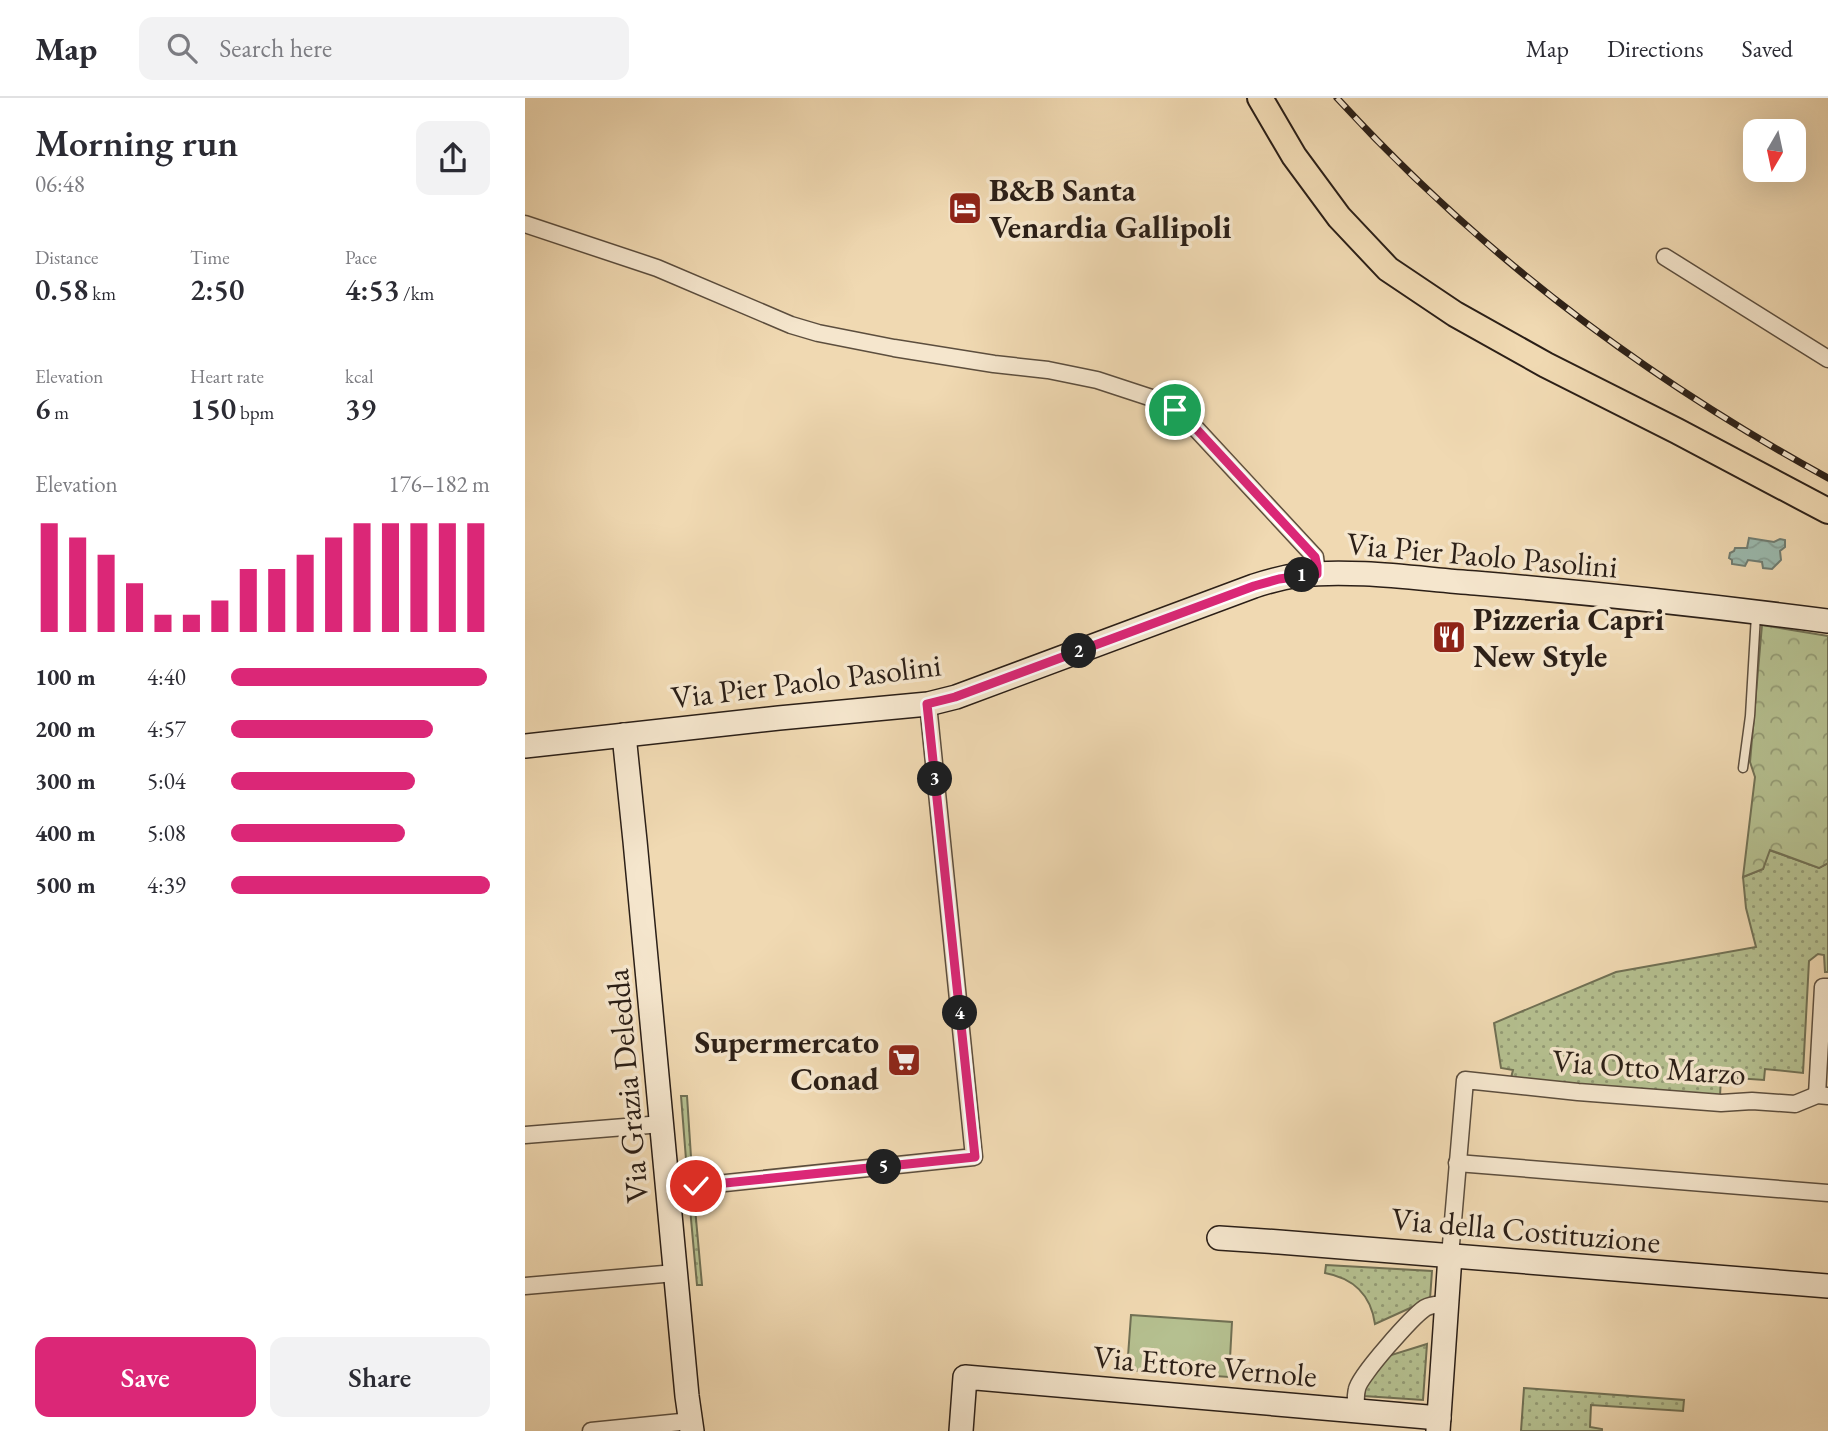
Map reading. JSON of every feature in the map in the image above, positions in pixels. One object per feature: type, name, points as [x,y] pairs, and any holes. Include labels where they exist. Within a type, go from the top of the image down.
[{"type":"main road","points":[[1260,98],[1294,156],[1339,217],[1388,269],[1455,314],[1546,365],[1828,510]]},
{"type":"street","points":[[525,224],[657,268],[791,326],[818,334],[994,364],[1048,370],[1097,380],[1161,401],[1188,420],[1315,557],[1317,574]]},
{"type":"street","points":[[1665,257],[1828,359]]},
{"type":"street","name":"Via Pier Paolo Pasolini","points":[[525,746],[791,716],[927,704],[955,697],[1254,586],[1279,579],[1317,574],[1373,575],[1495,585],[1828,621]]},
{"type":"street","points":[[668,1189],[975,1157],[927,704]]},
{"type":"street","name":"Via Grazia Deledda","points":[[624,735],[692,1426]]},
{"type":"street","points":[[1822,1096],[1823,987],[1828,987]]},
{"type":"street","name":"Via Otto Marzo","points":[[1457,1163],[1465,1080],[1721,1103],[1752,1101],[1795,1104],[1822,1096]]},
{"type":"street","points":[[525,1135],[662,1124]]},
{"type":"street","points":[[1439,1425],[1457,1163],[1828,1193]]},
{"type":"street","name":"Via della Costituzione","points":[[1219,1238],[1828,1286]]},
{"type":"street","points":[[525,1286],[675,1273]]},
{"type":"street","points":[[1356,1411],[1357,1388],[1361,1380],[1394,1340],[1422,1311],[1430,1306],[1447,1304]]},
{"type":"street","name":"Via Ettore Vernole","points":[[961,1431],[965,1377],[1356,1411],[1439,1425]]},
{"type":"street","points":[[591,1431],[692,1426]]},
{"type":"lane","points":[[1743,768],[1750,716],[1756,612]]},
{"type":"green space","points":[[1762,625],[1828,636],[1828,863],[1819,868],[1770,850],[1763,869],[1743,877],[1755,777],[1750,762]]},
{"type":"green space","points":[[1769,850],[1819,868],[1828,863],[1828,972],[1825,972],[1824,955],[1818,954],[1809,961],[1803,1073],[1765,1069],[1764,1080],[1721,1077],[1720,1096],[1515,1080],[1511,1078],[1513,1070],[1501,1068],[1494,1023],[1616,972],[1756,947],[1746,908],[1743,877],[1763,869]]},
{"type":"green space","points":[[681,1096],[687,1096],[692,1172],[687,1172]]},
{"type":"green space","points":[[690,1208],[695,1208],[702,1285],[697,1285]]},
{"type":"green space","points":[[1326,1265],[1432,1271],[1430,1299],[1375,1324],[1365,1296],[1344,1279],[1325,1273]]},
{"type":"green space","points":[[1131,1315],[1232,1322],[1229,1377],[1127,1370]]},
{"type":"green space","points":[[1427,1344],[1423,1400],[1364,1396],[1366,1384],[1388,1356]]},
{"type":"green space","points":[[1524,1388],[1684,1400],[1683,1411],[1591,1405],[1590,1427],[1602,1431],[1521,1431]]},
{"type":"water","points":[[1749,538],[1774,542],[1785,540],[1785,547],[1780,551],[1781,560],[1772,569],[1763,568],[1762,562],[1748,560],[1745,566],[1732,564],[1730,553],[1735,548],[1747,548]]},
{"type":"railway","points":[[1337,98],[1447,208],[1506,260],[1567,308],[1694,398],[1828,478]]},
{"type":"place","name":"B&B Santa Venardia Gallipoli","points":[[965,208]]},
{"type":"place","name":"Pizzeria Capri New Style","points":[[1449,637]]},
{"type":"place","name":"Supermercato Conad","points":[[904,1060]]},
{"type":"route","points":[[696,1186],[975,1157],[927,704],[955,697],[1254,586],[1300,575],[1317,574],[1315,557],[1188,420],[1175,410]]}]
